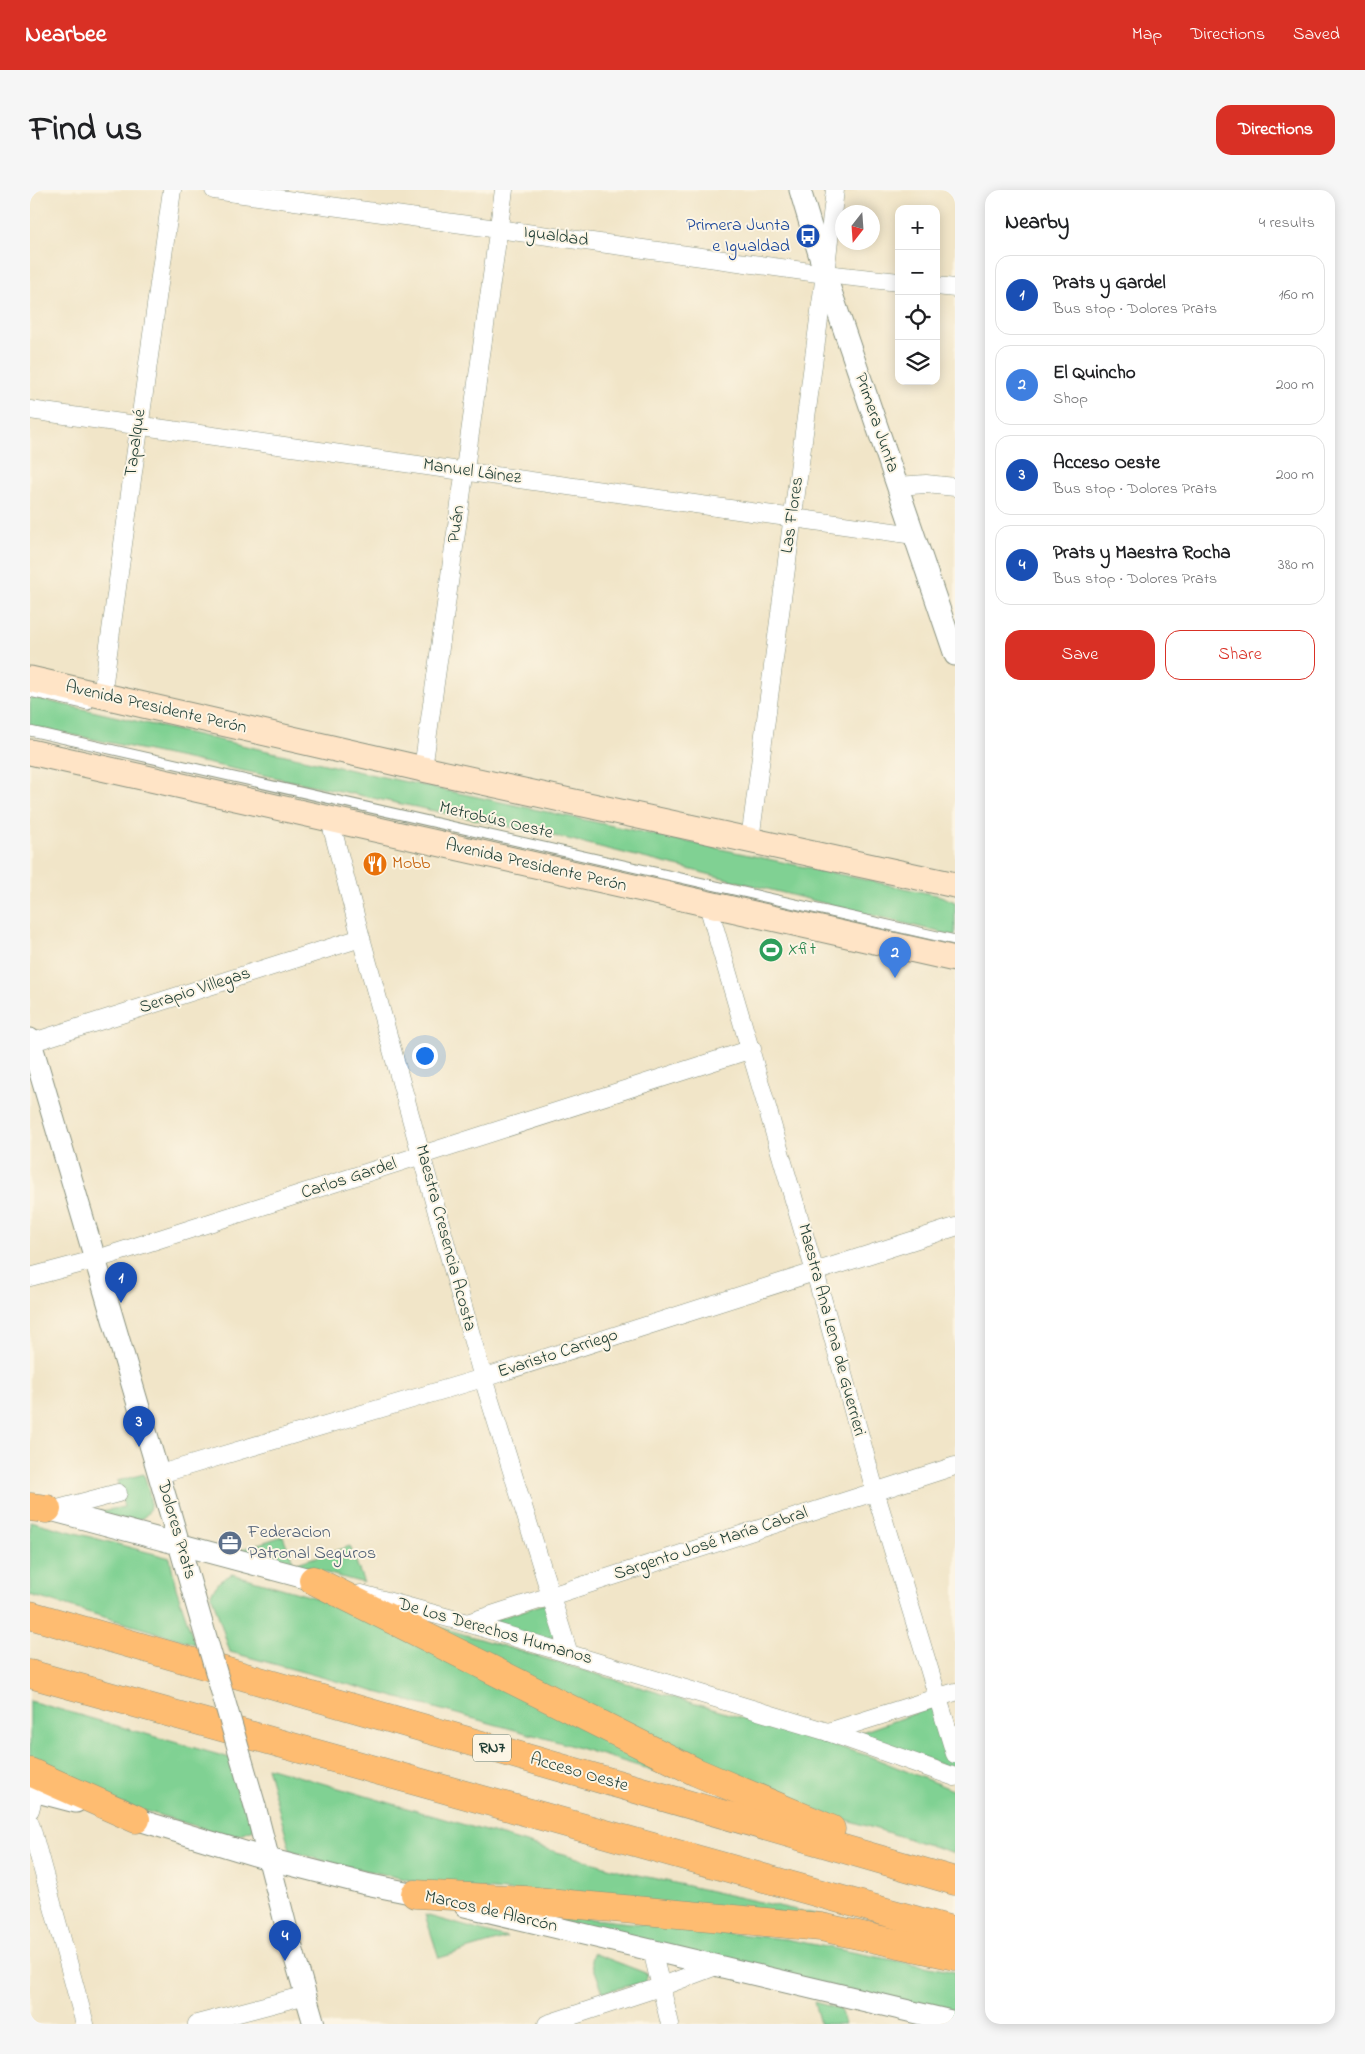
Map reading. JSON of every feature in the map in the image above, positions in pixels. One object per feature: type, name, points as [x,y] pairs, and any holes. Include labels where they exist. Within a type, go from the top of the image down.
[{"type":"highway","points":[[313,1580],[696,1772],[778,1808],[955,1880]]},
{"type":"highway","name":"Acceso Oeste","points":[[30,1616],[955,1880]]},
{"type":"highway","points":[[30,1674],[955,1931]]},
{"type":"highway","points":[[31,1791],[136,1819]]},
{"type":"highway","points":[[415,1894],[535,1901],[821,1928],[955,1956]]},
{"type":"main road","name":"Avenida Presidente Perón","points":[[30,680],[101,701],[423,769],[955,886]]},
{"type":"main road","name":"Avenida Presidente Perón","points":[[30,752],[955,959]]},
{"type":"street","name":"Tapalqué","points":[[101,701],[172,190]]},
{"type":"street","name":"Igualdad","points":[[214,190],[825,274],[895,282]]},
{"type":"street","name":"Puán","points":[[423,769],[504,190]]},
{"type":"street","name":"Primera Junta","points":[[800,190],[825,274],[955,655]]},
{"type":"street","name":"Las Flores","points":[[750,840],[835,190]]},
{"type":"street","points":[[940,286],[955,288]]},
{"type":"street","name":"Manuel Láinez","points":[[30,410],[914,535]]},
{"type":"street","points":[[897,486],[926,484],[955,487]]},
{"type":"street","name":"Maestra Cresencia Acosta","points":[[330,820],[483,1378],[569,1654]]},
{"type":"street","name":"Maestra Ana Lena de Guerrieri","points":[[708,905],[752,1049],[875,1491],[955,1754]]},
{"type":"street","name":"Serapio Villegas","points":[[30,1042],[361,938]]},
{"type":"street","name":"Dolores Prats","points":[[30,1042],[94,1260],[160,1474],[255,1806],[314,2024]]},
{"type":"street","name":"Carlos Gardel","points":[[30,1277],[94,1260],[752,1049]]},
{"type":"street","name":"Evaristo Carriego","points":[[160,1474],[483,1378],[955,1227]]},
{"type":"street","name":"Sargento José María Cabral","points":[[466,1623],[955,1466]]},
{"type":"street","points":[[40,1507],[118,1493]]},
{"type":"street","name":"De Los Derechos Humanos","points":[[40,1507],[466,1623],[828,1732],[955,1777]]},
{"type":"street","points":[[828,1732],[955,1692]]},
{"type":"street","name":"Marcos de Alarcón","points":[[136,1819],[268,1859],[366,1884],[955,2022]]},
{"type":"street","points":[[30,1823],[85,2024]]},
{"type":"street","points":[[652,1950],[670,2024]]},
{"type":"street","points":[[547,2024],[660,1987],[716,1966]]},
{"type":"street","points":[[197,2024],[306,1996]]},
{"type":"lane","points":[[30,692],[101,701]]},
{"type":"lane","name":"Metrobús Oeste","points":[[126,711],[872,877]]},
{"type":"lane","name":"Metrobús Oeste","points":[[30,731],[955,940]]},
{"type":"green space","points":[[30,697],[360,772],[941,896],[955,902],[955,936],[568,839],[30,726]]},
{"type":"green space","points":[[144,1474],[150,1497],[150,1508],[146,1515],[140,1519],[132,1520],[96,1512],[124,1507],[117,1481]]},
{"type":"green space","points":[[30,1521],[170,1558],[176,1588],[195,1644],[30,1595]]},
{"type":"green space","points":[[283,1536],[294,1564],[350,1546],[364,1583],[239,1550]]},
{"type":"green space","points":[[232,1574],[316,1598],[444,1652],[675,1777],[559,1742],[230,1652],[211,1593],[220,1581]]},
{"type":"green space","points":[[547,1603],[562,1646],[485,1623]]},
{"type":"green space","points":[[393,1613],[869,1756],[953,1790],[955,1791],[955,1853],[795,1804]]},
{"type":"green space","points":[[30,1701],[230,1758],[254,1829],[237,1835],[218,1833],[113,1801],[30,1767]]},
{"type":"green space","points":[[936,1706],[955,1759],[955,1770],[859,1733]]},
{"type":"green space","points":[[267,1767],[625,1872],[828,1917],[432,1885],[319,1860],[290,1850]]},
{"type":"green space","points":[[515,1911],[785,1939],[955,1972],[955,2015]]},
{"type":"green space","points":[[425,1915],[507,1938],[439,1958]]},
{"type":"green space","points":[[593,1953],[648,1974],[645,1982],[603,1992],[591,1960]]},
{"type":"green space","points":[[814,2002],[840,2009],[845,2024],[820,2024]]},
{"type":"place","name":"Primera Junta e Igualdad","points":[[808,236]]},
{"type":"place","name":"Mobb","points":[[375,864]]},
{"type":"place","name":"Xfit","points":[[771,950]]},
{"type":"place","name":"El Quincho","points":[[895,978]]},
{"type":"place","name":"Prats y Gardel","points":[[121,1303]]},
{"type":"place","name":"Acceso Oeste","points":[[139,1447]]},
{"type":"place","name":"Federacion Patronal Seguros","points":[[230,1543]]},
{"type":"place","name":"Prats y Maestra Rocha","points":[[285,1961]]}]
